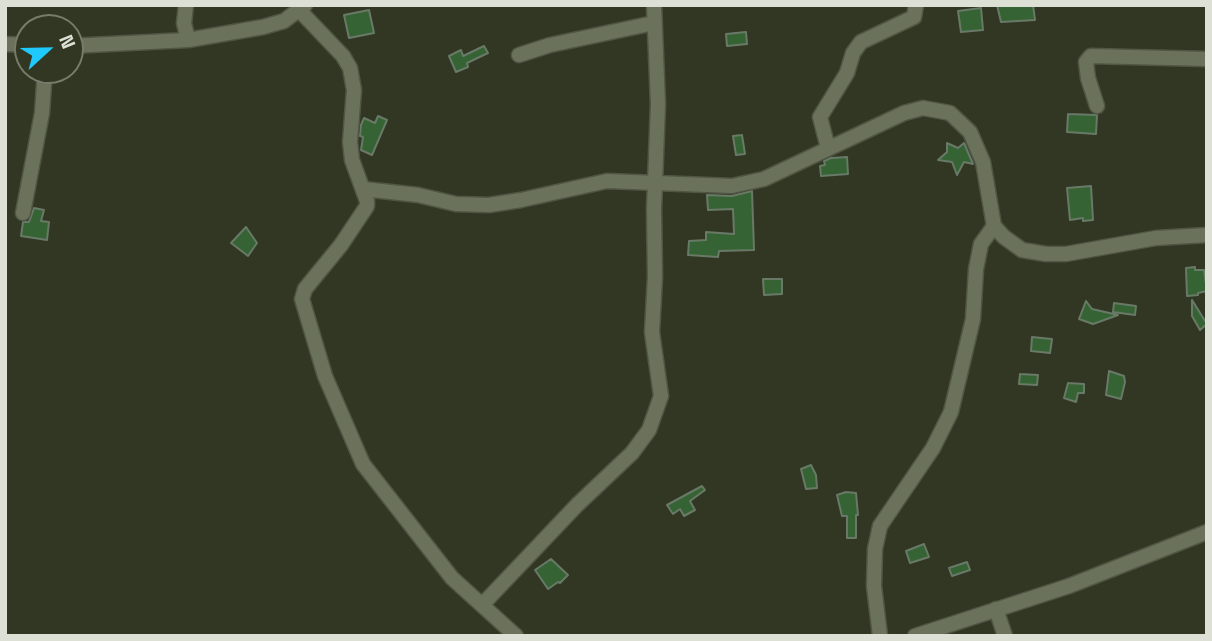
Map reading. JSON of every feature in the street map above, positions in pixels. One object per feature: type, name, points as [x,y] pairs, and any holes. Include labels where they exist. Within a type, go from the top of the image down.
[{"type":"street","points":[[186,5],[184,23],[188,40]]},
{"type":"street","points":[[482,605],[577,505],[632,453],[649,430],[661,396],[652,332],[658,104],[654,5]]},
{"type":"street","points":[[828,148],[820,117],[847,74],[853,53],[861,42],[914,17],[916,5]]},
{"type":"street","points":[[84,45],[188,40],[263,27],[284,21],[302,8],[343,56],[350,68],[354,90],[350,142],[352,160],[367,206],[341,245],[304,289],[302,299],[305,314],[326,376],[363,464],[437,562],[516,636]]},
{"type":"street","points":[[519,55],[550,45],[654,23]]},
{"type":"street","points":[[1097,106],[1086,62],[1091,56],[1207,59]]},
{"type":"street","points":[[23,213],[42,113],[44,84]]},
{"type":"street","points":[[363,189],[418,195],[456,204],[489,205],[607,181],[732,186],[764,179],[904,113],[923,108],[950,113],[970,132],[983,162],[994,226],[1022,250],[1066,254],[1156,238],[1207,235]]},
{"type":"street","points":[[880,636],[874,586],[875,549],[880,526],[933,448],[951,412],[973,319],[976,269],[981,244],[994,226]]},
{"type":"street","points":[[915,636],[1069,586],[1207,532]]},
{"type":"street","points":[[996,609],[1005,636]]},
{"type":"building","points":[[997,5],[1033,5],[1035,20],[1001,22]]},
{"type":"building","points":[[981,8],[983,30],[961,32],[958,11]]},
{"type":"building","points":[[369,10],[374,33],[349,38],[344,15]]},
{"type":"building","points":[[746,32],[747,44],[727,46],[726,34]]},
{"type":"building","points":[[484,46],[488,53],[467,63],[468,67],[456,72],[449,56],[461,50],[463,56]]},
{"type":"building","points":[[1068,114],[1097,115],[1096,134],[1067,132]]},
{"type":"building","points":[[378,116],[387,120],[372,155],[361,150],[361,125],[364,118],[375,123]]},
{"type":"building","points":[[742,135],[745,154],[736,155],[733,136]]},
{"type":"building","points":[[947,143],[958,148],[964,143],[973,164],[964,162],[957,175],[952,162],[938,160],[947,152]]},
{"type":"building","points":[[847,157],[848,174],[821,176],[820,166],[825,165],[824,161]]},
{"type":"building","points":[[1091,186],[1093,220],[1070,220],[1067,188]]},
{"type":"building","points":[[752,191],[754,250],[719,251],[718,257],[688,255],[689,241],[706,240],[706,232],[734,234],[733,209],[708,210],[707,195],[732,196]]},
{"type":"building","points":[[34,208],[44,210],[41,221],[49,222],[47,240],[21,236],[23,222],[29,222]]},
{"type":"building","points":[[246,227],[257,243],[248,256],[231,243]]},
{"type":"building","points":[[1195,267],[1195,270],[1204,270],[1207,291],[1187,296],[1186,268]]},
{"type":"building","points":[[763,279],[782,279],[782,294],[764,295]]},
{"type":"building","points":[[1192,300],[1207,324],[1200,330],[1192,316]]},
{"type":"building","points":[[1086,301],[1092,309],[1118,315],[1093,324],[1079,319]]},
{"type":"building","points":[[1114,303],[1136,306],[1135,315],[1113,312]]},
{"type":"building","points":[[1032,337],[1052,339],[1050,353],[1031,351]]},
{"type":"building","points":[[1109,371],[1124,376],[1121,399],[1106,395]]},
{"type":"building","points":[[1020,374],[1038,375],[1037,385],[1019,384]]},
{"type":"building","points":[[1068,383],[1084,384],[1084,393],[1078,393],[1076,402],[1064,398]]},
{"type":"building","points":[[811,465],[816,475],[817,488],[806,489],[801,469]]},
{"type":"building","points":[[702,486],[705,490],[690,501],[695,510],[684,516],[680,509],[673,514],[667,505]]},
{"type":"building","points":[[856,493],[856,538],[847,538],[847,516],[842,516],[837,495]]},
{"type":"building","points":[[924,544],[929,557],[910,563],[906,551]]},
{"type":"building","points":[[551,559],[568,575],[548,589],[535,570]]},
{"type":"building","points":[[967,562],[970,570],[952,576],[949,568]]}]
